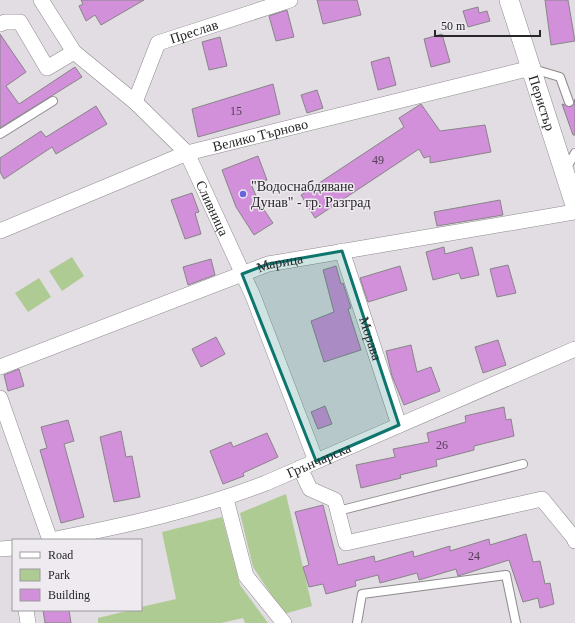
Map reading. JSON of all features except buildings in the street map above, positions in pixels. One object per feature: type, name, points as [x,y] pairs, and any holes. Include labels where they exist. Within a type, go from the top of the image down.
[{"type":"street","name":"Сливница","points":[[42,0],[74,52],[135,102],[187,153],[253,296],[316,461]]},
{"type":"street","name":"Преслав","points":[[135,102],[158,43],[271,3],[290,0]]},
{"type":"street","name":"Перистър","points":[[509,0],[575,205]]},
{"type":"street","points":[[518,26],[520,0]]},
{"type":"street","points":[[0,24],[4,22],[20,22],[47,68],[74,52]]},
{"type":"street","name":"Велико Търново","points":[[0,231],[187,153],[531,68]]},
{"type":"street","name":"Марица","points":[[0,366],[268,264],[575,212]]},
{"type":"street","name":"Морава","points":[[342,251],[399,425]]},
{"type":"street","name":"Грънчарска","points":[[56,539],[88,533],[226,499],[575,349]]},
{"type":"street","points":[[0,398],[51,539]]},
{"type":"street","points":[[300,468],[310,489],[335,500],[346,543],[542,499],[575,541]]},
{"type":"street","points":[[226,499],[246,576],[284,623]]},
{"type":"street","points":[[0,549],[12,548]]},
{"type":"street","points":[[26,611],[28,623]]},
{"type":"lane","points":[[531,68],[560,77],[569,102]]},
{"type":"lane","points":[[0,134],[53,101]]},
{"type":"lane","points":[[564,171],[575,153]]},
{"type":"lane","points":[[338,511],[523,464]]},
{"type":"lane","points":[[357,623],[362,594],[506,574],[516,623]]},
{"type":"highlighted area","points":[[342,251],[399,425],[316,461],[242,274],[268,264]]},
{"type":"green space","points":[[72,257],[84,276],[62,291],[49,271]]},
{"type":"green space","points":[[39,278],[51,297],[28,312],[15,293]]},
{"type":"green space","points":[[286,494],[312,606],[284,614],[253,567],[240,513]]},
{"type":"green space","points":[[222,517],[240,585],[268,623],[245,623],[243,618],[221,623],[98,623],[98,618],[127,611],[142,611],[142,607],[176,599],[162,532]]},
{"type":"place","name":"\"Водоснабдяване Дунав\" - гр. Разград","points":[[243,194]]}]
